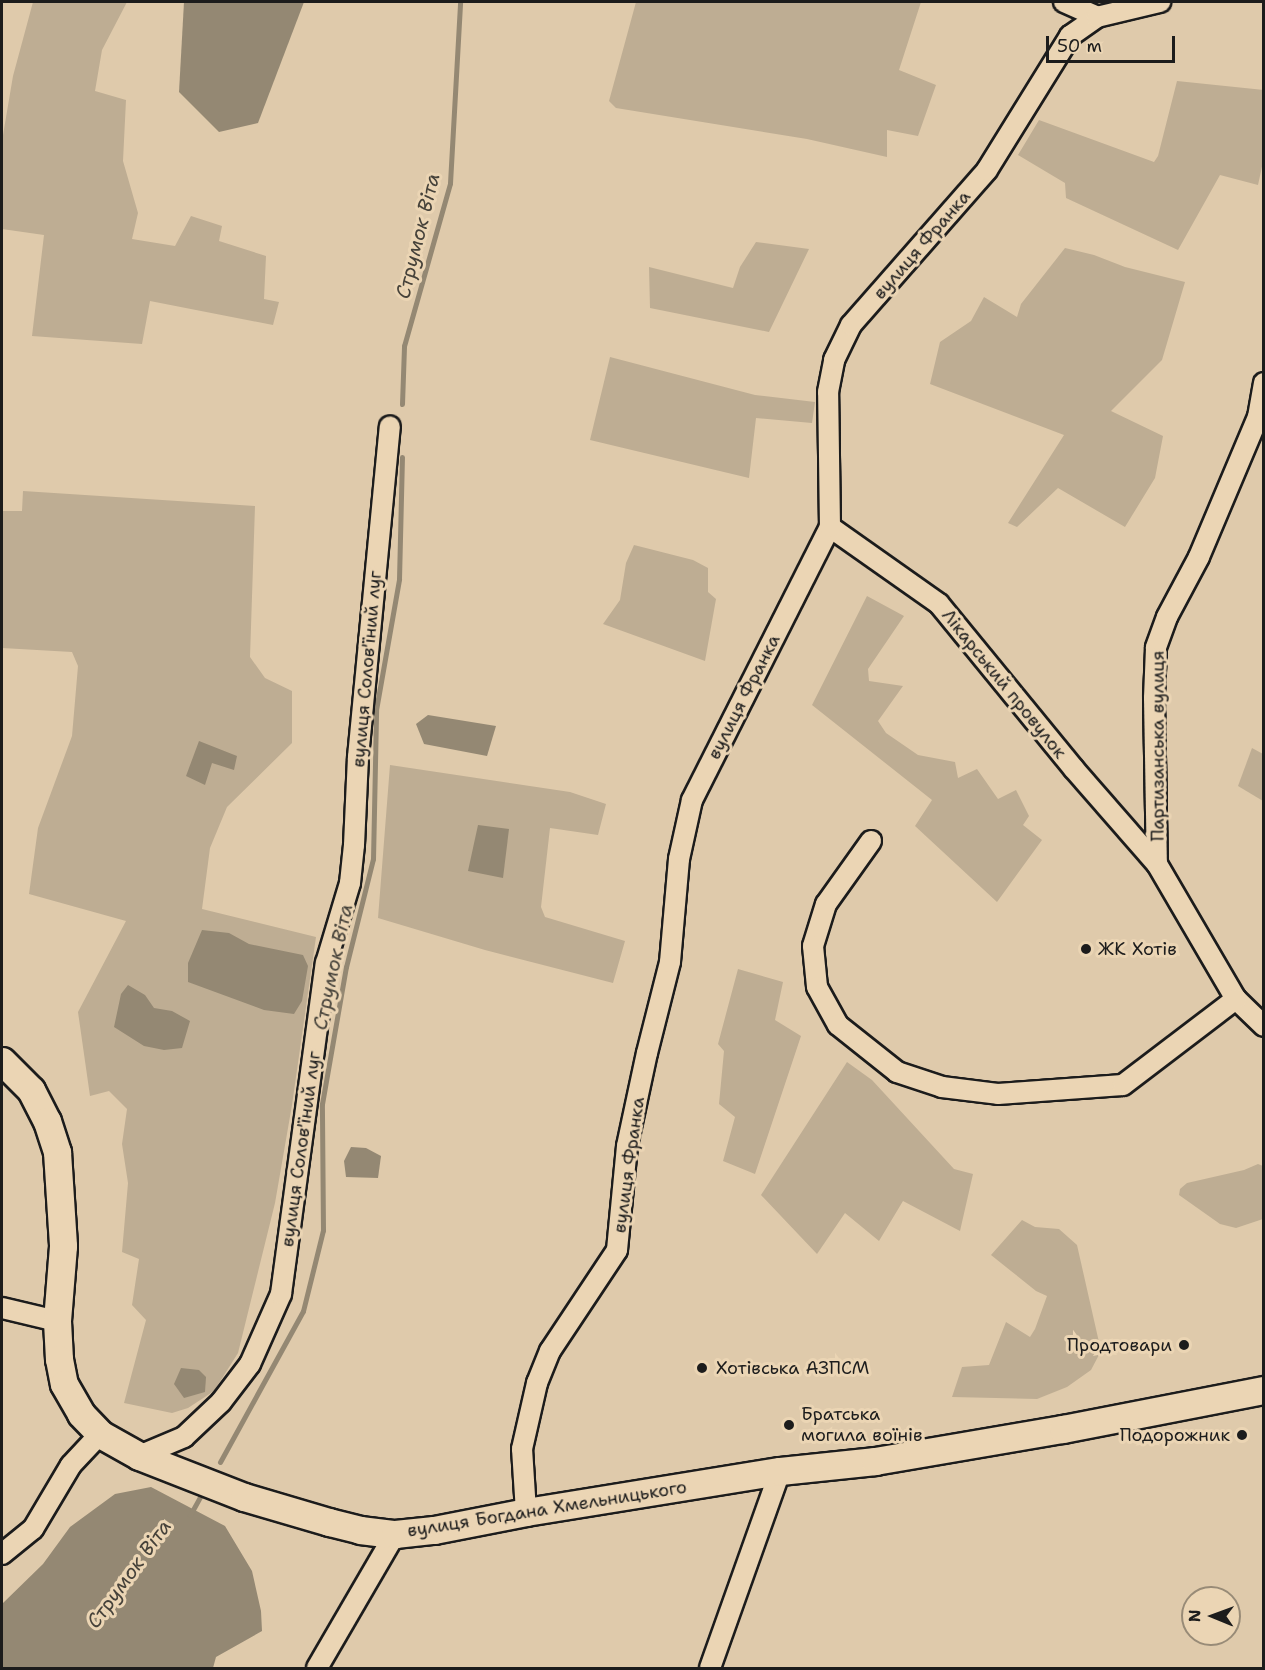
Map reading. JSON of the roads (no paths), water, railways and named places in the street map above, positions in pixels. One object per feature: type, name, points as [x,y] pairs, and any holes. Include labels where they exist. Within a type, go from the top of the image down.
[{"type":"street","points":[[1064,2],[1097,17]]},
{"type":"street","name":"вулиця Франка","points":[[526,1512],[522,1449],[537,1383],[550,1351],[617,1250],[627,1146],[646,1053],[670,962],[679,859],[692,800],[830,527],[828,392],[834,360],[851,325],[987,170],[1070,36],[1097,17],[1160,2]]},
{"type":"street","name":"Партизанська вулиця","points":[[1263,383],[1258,417],[1199,557],[1167,617],[1156,648],[1154,698],[1157,864],[1236,999],[1263,1026]]},
{"type":"street","name":"вулиця Солов'їний луг","points":[[139,1456],[183,1437],[221,1402],[250,1364],[281,1294],[326,963],[351,873],[358,757],[390,427]]},
{"type":"street","name":"Лікарський провулок","points":[[830,527],[939,604],[1067,761],[1157,864]]},
{"type":"street","points":[[871,841],[826,904],[813,946],[817,987],[838,1025],[897,1072],[942,1087],[998,1094],[1123,1085],[1236,999]]},
{"type":"street","name":"вулиця Богдана Хмельницького","points":[[2,1061],[31,1090],[47,1121],[57,1152],[63,1246],[57,1321],[59,1359],[64,1384],[81,1414],[100,1434],[139,1456],[244,1497],[360,1530],[394,1534],[434,1530],[526,1512],[780,1470],[875,1461],[1263,1390]]},
{"type":"street","points":[[2,1308],[57,1321]]},
{"type":"street","points":[[2,1554],[33,1530],[71,1465],[100,1434]]},
{"type":"street","points":[[710,1668],[780,1470]]},
{"type":"street","points":[[317,1668],[394,1534]]},
{"type":"water","points":[[184,2],[304,2],[258,123],[219,132],[179,92]]},
{"type":"water","points":[[428,715],[496,726],[487,756],[424,744],[416,724]]},
{"type":"water","points":[[199,741],[237,756],[234,770],[212,763],[205,785],[186,776]]},
{"type":"water","points":[[478,825],[509,829],[503,878],[468,871]]},
{"type":"water","points":[[202,930],[229,933],[249,944],[303,955],[308,966],[302,1001],[294,1014],[264,1010],[188,982],[188,963]]},
{"type":"water","points":[[128,985],[145,995],[154,1008],[172,1011],[190,1021],[182,1048],[164,1050],[144,1046],[114,1027],[121,994]]},
{"type":"water","points":[[351,1147],[366,1148],[381,1156],[378,1178],[346,1177],[344,1161]]},
{"type":"water","points":[[181,1368],[199,1370],[206,1377],[205,1392],[184,1398],[174,1384]]},
{"type":"water","points":[[151,1487],[225,1526],[252,1571],[261,1611],[262,1631],[216,1657],[213,1668],[2,1668],[2,1604],[43,1564],[70,1527],[115,1494]]},
{"type":"waterway","name":"Струмок Віта","points":[[402,404],[404,346],[450,183],[460,2]]},
{"type":"waterway","name":"Струмок Віта","points":[[220,1462],[303,1311],[323,1230],[322,1104],[346,967],[373,859],[376,710],[399,579],[402,457]]},
{"type":"waterway","name":"Струмок Віта","points":[[190,1515],[201,1495]]},
{"type":"place","name":"ЖК Хотів","points":[[1086,949]]},
{"type":"place","name":"Продтовари","points":[[1184,1345]]},
{"type":"place","name":"Хотівська АЗПСМ","points":[[702,1368]]},
{"type":"place","name":"Братська могила воїнів","points":[[789,1425]]},
{"type":"place","name":"Подорожник","points":[[1242,1435]]}]
